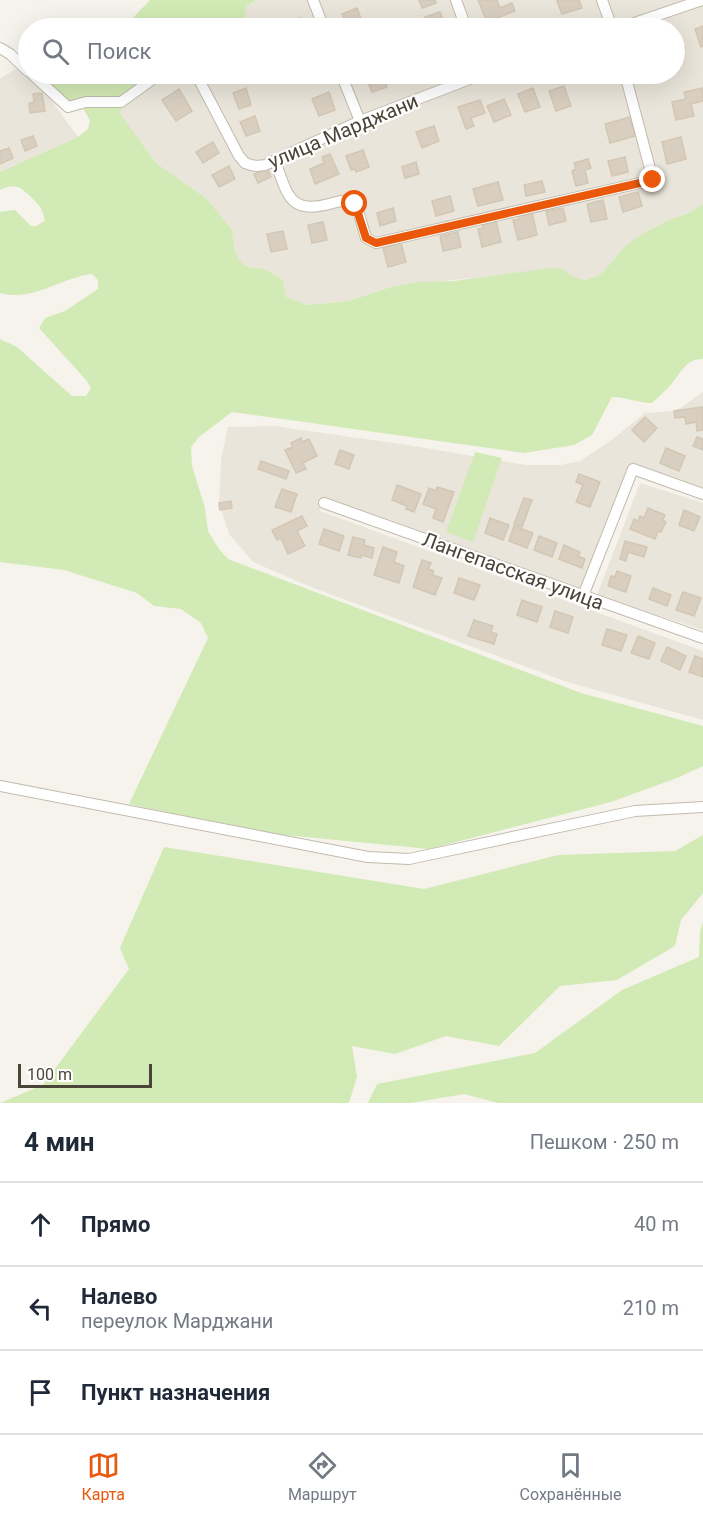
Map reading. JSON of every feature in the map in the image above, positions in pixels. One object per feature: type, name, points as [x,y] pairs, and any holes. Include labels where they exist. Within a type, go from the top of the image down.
[{"type":"street","points":[[313,0],[320,18]]},
{"type":"street","points":[[456,0],[462,18]]},
{"type":"street","points":[[602,0],[608,18]]},
{"type":"street","points":[[649,18],[702,0]]},
{"type":"street","points":[[0,48],[18,61]]},
{"type":"street","points":[[43,84],[68,107],[86,102],[121,102],[146,84]]},
{"type":"street","name":"улица Марджани","points":[[201,84],[239,156],[245,163],[257,166],[275,161],[360,122],[457,84]]},
{"type":"street","points":[[345,84],[360,122]]},
{"type":"street","points":[[275,161],[289,197],[294,203],[307,208],[342,200],[352,201],[357,207],[366,238],[376,243],[653,180],[627,84]]},
{"type":"street","points":[[583,596],[633,469],[703,494]]},
{"type":"street","name":"Лангепасская улица","points":[[324,502],[703,638]]},
{"type":"street","points":[[0,786],[368,857],[409,859],[634,812],[703,807]]},
{"type":"shaded area","points":[[256,0],[703,0],[703,204],[687,214],[673,218],[642,234],[625,246],[604,271],[596,277],[585,280],[572,276],[563,269],[394,286],[348,301],[307,305],[286,297],[283,280],[265,269],[247,267],[239,260],[235,251],[232,230],[207,199],[155,162],[118,112],[147,84],[685,84],[685,18],[244,18],[247,6]]},
{"type":"shaded area","points":[[17,69],[18,84],[36,84],[43,89],[78,137],[0,172],[0,78]]},
{"type":"shaded area","points":[[703,392],[703,491],[632,466],[583,590],[382,517],[321,498],[320,511],[703,651],[703,720],[567,682],[311,587],[253,562],[229,534],[219,503],[221,459],[228,427],[274,426],[526,465],[560,465],[580,461],[609,442],[645,413],[676,411]]},
{"type":"shaded area","points":[[640,483],[703,503],[703,630],[597,595]]},
{"type":"green space","points":[[150,0],[256,0],[247,6],[244,18],[133,18]]},
{"type":"green space","points":[[45,84],[147,84],[119,112],[155,162],[207,199],[232,230],[235,251],[239,260],[247,267],[265,269],[283,280],[286,297],[307,305],[348,301],[394,286],[454,281],[550,268],[563,269],[572,276],[585,280],[596,277],[604,271],[625,246],[642,234],[673,218],[687,214],[703,204],[703,359],[697,359],[682,369],[669,387],[652,403],[612,397],[592,435],[574,445],[524,453],[232,412],[199,437],[191,447],[192,466],[205,508],[208,531],[228,559],[581,693],[703,726],[703,766],[611,802],[429,849],[264,833],[129,804],[208,638],[201,623],[181,609],[154,606],[137,593],[64,570],[0,562],[0,339],[17,347],[72,396],[86,396],[91,388],[39,328],[45,318],[65,311],[98,289],[98,280],[92,274],[35,292],[12,295],[0,293],[0,212],[15,210],[31,226],[45,221],[40,207],[23,190],[13,186],[0,190],[0,172],[78,137],[88,129],[90,121],[82,106]]},
{"type":"green space","points":[[475,452],[502,458],[473,542],[446,532]]},
{"type":"green space","points":[[703,835],[703,893],[681,920],[675,946],[617,980],[560,986],[499,1046],[446,1036],[395,1054],[352,1046],[357,1077],[349,1103],[0,1103],[43,1085],[129,969],[120,948],[164,847],[424,889],[558,855],[675,851]]},
{"type":"green space","points":[[703,921],[703,1103],[498,1103],[464,1094],[411,1103],[368,1103],[377,1084],[535,1053],[622,990],[699,957]]},
{"type":"building","points":[[419,0],[435,0],[436,3],[422,8]]},
{"type":"building","points":[[478,0],[497,0],[500,8],[512,3],[515,11],[497,18],[485,18]]},
{"type":"building","points":[[579,0],[582,8],[562,14],[557,1]]},
{"type":"building","points":[[357,8],[361,18],[344,18],[342,14]]},
{"type":"building","points":[[440,12],[442,18],[425,18]]},
{"type":"building","points":[[703,26],[703,46],[701,47],[695,29]]},
{"type":"building","points":[[368,84],[386,84],[387,87],[372,92]]},
{"type":"building","points":[[564,86],[571,106],[556,111],[549,91]]},
{"type":"building","points":[[246,88],[251,105],[239,109],[233,93]]},
{"type":"building","points":[[533,88],[540,107],[525,112],[518,94]]},
{"type":"building","points":[[703,88],[703,101],[691,104],[694,116],[676,120],[672,102],[686,99],[684,92]]},
{"type":"building","points":[[179,89],[192,111],[176,121],[162,100]]},
{"type":"building","points":[[329,92],[335,110],[319,116],[312,99]]},
{"type":"building","points":[[42,93],[45,111],[30,113],[29,103],[34,102],[33,94]]},
{"type":"building","points":[[504,99],[511,115],[494,122],[487,106]]},
{"type":"building","points":[[480,100],[485,113],[471,118],[474,126],[466,129],[458,107]]},
{"type":"building","points":[[255,116],[260,131],[246,136],[240,122]]},
{"type":"building","points":[[630,117],[635,136],[610,143],[605,124]]},
{"type":"building","points":[[434,126],[439,141],[422,148],[416,132]]},
{"type":"building","points":[[33,136],[37,146],[25,151],[21,140]]},
{"type":"building","points":[[681,137],[686,159],[667,164],[662,142]]},
{"type":"building","points":[[213,142],[219,153],[203,163],[196,152]]},
{"type":"building","points":[[9,148],[13,158],[0,164],[0,151]]},
{"type":"building","points":[[363,150],[369,167],[356,172],[355,169],[351,170],[346,156]]},
{"type":"building","points":[[330,154],[339,174],[315,184],[310,169],[324,163],[322,157]]},
{"type":"building","points":[[625,157],[628,172],[612,176],[608,161]]},
{"type":"building","points":[[588,159],[591,168],[585,170],[588,183],[576,186],[572,171],[576,169],[574,163]]},
{"type":"building","points":[[416,162],[419,174],[405,178],[402,167]]},
{"type":"building","points":[[229,166],[235,179],[219,187],[212,175]]},
{"type":"building","points":[[267,168],[271,177],[258,183],[254,174]]},
{"type":"building","points":[[542,181],[545,192],[526,196],[524,185]]},
{"type":"building","points":[[498,182],[503,200],[478,206],[473,189]]},
{"type":"building","points":[[638,192],[642,206],[623,212],[619,197]]},
{"type":"building","points":[[450,196],[454,211],[436,216],[432,201]]},
{"type":"building","points":[[603,200],[607,219],[591,222],[587,204]]},
{"type":"building","points":[[393,208],[396,221],[380,226],[377,213]]},
{"type":"building","points":[[563,208],[566,221],[549,225],[546,211]]},
{"type":"building","points":[[532,213],[537,235],[518,240],[513,220]]},
{"type":"building","points":[[496,221],[501,242],[482,247],[478,229],[483,228],[482,225]]},
{"type":"building","points":[[323,222],[327,240],[312,243],[308,225]]},
{"type":"building","points":[[283,231],[287,249],[271,252],[267,234]]},
{"type":"building","points":[[458,232],[461,247],[443,251],[440,236]]},
{"type":"building","points":[[401,243],[406,262],[388,267],[383,248]]},
{"type":"building","points":[[703,407],[703,430],[697,431],[696,422],[686,424],[685,417],[675,418],[674,411]]},
{"type":"building","points":[[645,417],[657,428],[644,442],[632,430]]},
{"type":"building","points":[[697,437],[703,439],[703,450],[693,446]]},
{"type":"building","points":[[301,438],[302,442],[309,439],[317,456],[303,463],[306,469],[296,473],[285,450],[293,447],[291,443]]},
{"type":"building","points":[[666,448],[685,456],[679,471],[660,463]]},
{"type":"building","points":[[340,450],[354,455],[349,469],[335,464]]},
{"type":"building","points":[[261,461],[289,471],[286,479],[258,469]]},
{"type":"building","points":[[579,474],[600,482],[590,507],[576,502],[583,485],[576,482]]},
{"type":"building","points":[[397,485],[421,494],[414,512],[406,509],[407,506],[392,500]]},
{"type":"building","points":[[437,487],[454,492],[443,522],[433,518],[436,509],[423,504],[429,488],[436,491]]},
{"type":"building","points":[[282,489],[297,494],[291,512],[275,507]]},
{"type":"building","points":[[524,498],[532,500],[522,527],[514,524]]},
{"type":"building","points":[[231,501],[232,508],[220,510],[219,503]]},
{"type":"building","points":[[648,508],[665,515],[663,520],[666,522],[661,532],[658,531],[655,539],[630,529],[634,519],[638,521],[640,516],[644,518]]},
{"type":"building","points":[[684,510],[700,517],[694,531],[679,525]]},
{"type":"building","points":[[302,516],[307,526],[297,531],[305,546],[288,554],[281,538],[277,540],[272,530]]},
{"type":"building","points":[[490,518],[509,525],[503,540],[485,533]]},
{"type":"building","points":[[514,526],[533,533],[527,548],[509,541]]},
{"type":"building","points":[[324,529],[344,536],[339,551],[319,544]]},
{"type":"building","points":[[539,536],[557,543],[552,557],[534,550]]},
{"type":"building","points":[[353,537],[365,540],[364,545],[374,548],[372,558],[348,555]]},
{"type":"building","points":[[625,541],[647,547],[644,557],[628,552],[626,561],[620,559]]},
{"type":"building","points":[[564,545],[580,552],[578,556],[585,559],[582,568],[559,559]]},
{"type":"building","points":[[383,547],[397,552],[394,562],[404,566],[399,583],[374,575]]},
{"type":"building","points":[[422,560],[431,563],[428,569],[434,571],[432,575],[442,578],[435,595],[413,587]]},
{"type":"building","points":[[617,571],[631,576],[626,592],[608,586],[611,576],[615,577]]},
{"type":"building","points":[[459,578],[480,585],[474,600],[454,593]]},
{"type":"building","points":[[653,588],[671,595],[667,606],[649,599]]},
{"type":"building","points":[[683,592],[701,598],[694,616],[676,610]]},
{"type":"building","points":[[522,600],[542,607],[537,622],[517,615]]},
{"type":"building","points":[[555,611],[573,617],[568,633],[550,627]]},
{"type":"building","points":[[474,620],[493,626],[491,632],[497,634],[494,644],[468,636]]},
{"type":"building","points":[[607,629],[627,635],[621,651],[602,645]]},
{"type":"building","points":[[638,636],[655,643],[649,659],[631,653]]},
{"type":"building","points":[[667,647],[686,656],[680,670],[661,661]]},
{"type":"building","points":[[695,656],[703,659],[703,677],[689,672]]},
{"type":"route","points":[[355,204],[366,238],[376,243],[653,180]]}]
